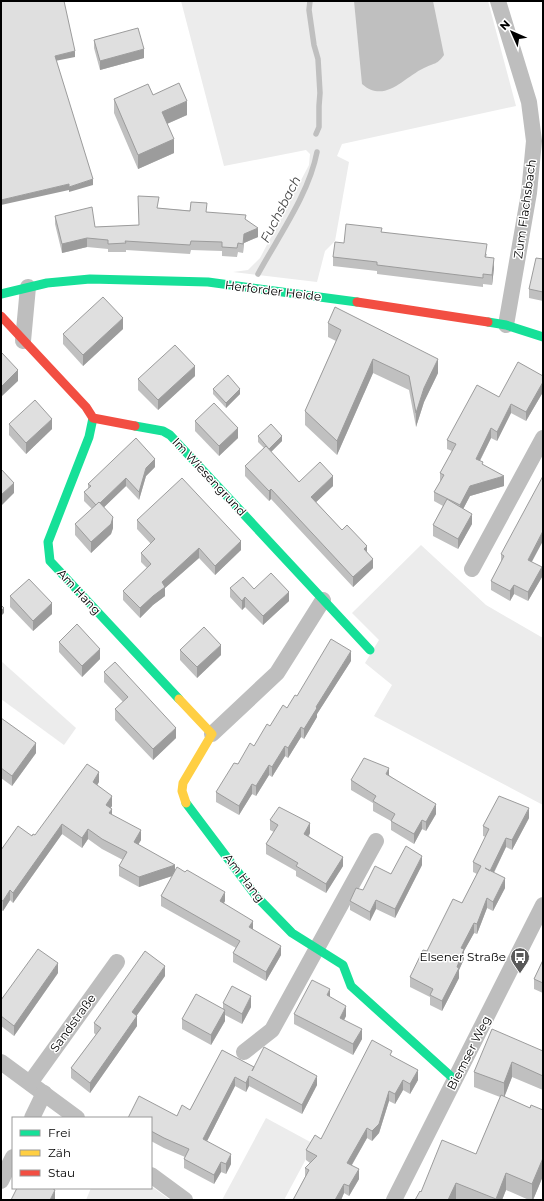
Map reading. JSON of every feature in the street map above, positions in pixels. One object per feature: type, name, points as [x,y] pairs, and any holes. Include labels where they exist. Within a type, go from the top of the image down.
[{"type":"street","name":"Zum Flachsbach","points":[[498,1],[529,102],[534,141],[529,192],[506,326]]},
{"type":"street","name":"Herforder Heide","points":[[1,294],[28,287],[90,279],[208,282],[305,294],[506,326],[543,337]]},
{"type":"street","points":[[23,341],[28,287]]},
{"type":"street","points":[[1,316],[86,407],[93,418]]},
{"type":"street","name":"Im Wiesengrund","points":[[93,418],[163,431],[170,435],[370,650]]},
{"type":"street","name":"Am Hang","points":[[93,418],[89,437],[48,542],[50,561],[212,734]]},
{"type":"street","points":[[472,569],[543,438]]},
{"type":"street","name":"Am Hang","points":[[323,600],[277,673],[212,734],[183,783],[182,791],[186,803],[256,896],[292,933],[342,965],[352,986],[455,1080]]},
{"type":"street","points":[[244,1052],[272,1030],[376,841]]},
{"type":"street","name":"Biemser Weg","points":[[394,1200],[455,1080],[538,926],[543,905]]},
{"type":"street","name":"Sandstraße","points":[[30,1083],[117,962]]},
{"type":"street","points":[[1,1062],[76,1117]]},
{"type":"street","points":[[32,1117],[44,1093]]},
{"type":"street","points":[[1,1182],[12,1159]]},
{"type":"street","points":[[152,1176],[185,1200]]},
{"type":"shaded area","points":[[181,1],[488,1],[516,106],[342,144],[337,156],[349,162],[335,241],[325,251],[317,282],[233,272],[248,270],[260,258],[309,165],[310,154],[306,150],[224,166]]},
{"type":"shaded area","points":[[354,1],[433,1],[444,55],[437,62],[416,72],[394,87],[378,91],[370,89],[362,84]]},
{"type":"shaded area","points":[[421,545],[486,605],[543,638],[543,805],[374,716],[392,685],[365,663],[379,640],[352,613]]},
{"type":"shaded area","points":[[1,661],[76,728],[64,745],[1,699]]},
{"type":"shaded area","points":[[266,1118],[314,1144],[284,1200],[222,1200]]},
{"type":"shaded area","points":[[152,1187],[170,1200],[86,1200],[91,1189],[152,1189]]},
{"type":"building","points":[[1,1],[64,1],[75,51],[55,56],[93,179],[69,187],[69,184],[1,200]]},
{"type":"building","points":[[138,28],[144,49],[100,61],[94,40]]},
{"type":"building","points":[[179,83],[187,101],[162,112],[174,139],[138,155],[114,99],[148,84],[153,95]]},
{"type":"building","points":[[138,196],[159,197],[157,208],[190,211],[191,202],[207,203],[206,212],[246,215],[245,219],[258,228],[244,234],[243,244],[238,243],[237,248],[222,247],[222,242],[191,241],[190,245],[125,241],[126,243],[108,244],[108,240],[87,238],[62,244],[55,216],[92,207],[95,227],[139,225]]},
{"type":"building","points":[[346,224],[382,228],[381,232],[487,244],[485,257],[494,258],[492,275],[483,274],[483,278],[377,265],[377,262],[333,257],[335,242],[344,243]]},
{"type":"building","points":[[536,258],[543,259],[543,292],[529,289]]},
{"type":"building","points":[[103,297],[123,318],[83,355],[63,334]]},
{"type":"building","points":[[335,307],[438,359],[424,388],[416,413],[409,376],[373,359],[337,441],[305,411],[341,330],[328,323]]},
{"type":"building","points":[[175,345],[195,366],[158,400],[138,379]]},
{"type":"building","points":[[1,353],[18,370],[1,387]]},
{"type":"building","points":[[518,362],[543,376],[543,382],[526,412],[511,404],[497,432],[491,428],[476,459],[504,476],[470,486],[460,505],[434,492],[444,475],[440,473],[456,444],[447,440],[477,385],[499,397]]},
{"type":"building","points":[[228,375],[240,389],[226,403],[213,389]]},
{"type":"building","points":[[35,400],[52,419],[26,443],[9,424]]},
{"type":"building","points":[[214,403],[238,428],[219,446],[195,421]]},
{"type":"building","points":[[271,424],[282,436],[269,449],[258,436]]},
{"type":"building","points":[[136,438],[155,459],[146,468],[139,492],[126,478],[96,505],[84,492],[91,486],[88,484]]},
{"type":"building","points":[[266,446],[299,482],[320,462],[333,476],[311,497],[342,530],[347,525],[367,546],[364,549],[373,559],[353,577],[271,489],[269,491],[245,466]]},
{"type":"building","points":[[1,469],[14,483],[1,495]]},
{"type":"building","points":[[543,476],[543,531],[528,560],[542,567],[528,592],[514,585],[510,591],[491,581],[504,556],[501,554]]},
{"type":"building","points":[[182,478],[241,541],[215,566],[199,548],[162,582],[165,587],[140,608],[123,591],[151,564],[141,553],[155,539],[137,520]]},
{"type":"building","points":[[447,499],[472,514],[458,539],[433,525]]},
{"type":"building","points":[[99,502],[113,517],[111,524],[91,542],[75,524]]},
{"type":"building","points":[[271,573],[289,592],[263,616],[245,597],[242,601],[230,588],[243,577],[254,589]]},
{"type":"building","points":[[29,579],[52,603],[33,621],[10,596]]},
{"type":"building","points":[[77,624],[100,649],[82,666],[59,642]]},
{"type":"building","points":[[204,627],[221,645],[197,667],[180,650]]},
{"type":"building","points":[[331,639],[351,651],[304,729],[301,727],[288,748],[285,746],[272,767],[269,765],[256,786],[252,784],[239,806],[216,792],[234,763],[238,764],[250,743],[254,746],[267,724],[270,726],[283,705],[287,708],[295,695],[297,696]]},
{"type":"building","points":[[115,662],[176,728],[153,749],[115,709],[128,697],[104,672]]},
{"type":"building","points":[[1,718],[36,743],[12,776],[1,768]]},
{"type":"building","points":[[364,758],[389,768],[386,774],[436,804],[426,822],[422,820],[414,834],[391,821],[395,814],[373,801],[376,796],[351,780]]},
{"type":"building","points":[[87,764],[99,772],[93,782],[112,796],[106,805],[112,809],[109,813],[141,830],[134,842],[175,865],[139,877],[119,866],[127,852],[102,839],[88,829],[82,838],[62,824],[13,893],[10,890],[3,901],[1,900],[1,850],[18,826],[32,836],[33,834],[35,835]]},
{"type":"building","points":[[499,796],[529,808],[512,840],[506,838],[490,871],[505,878],[493,902],[487,898],[477,924],[474,923],[461,948],[464,949],[457,967],[459,968],[442,1001],[430,995],[433,989],[410,977],[423,950],[427,951],[453,899],[462,903],[481,866],[473,862],[489,829],[483,826]]},
{"type":"building","points":[[279,807],[310,823],[304,834],[343,857],[326,884],[296,866],[298,863],[266,844],[278,825],[270,820]]},
{"type":"building","points":[[406,846],[422,856],[395,909],[376,900],[370,912],[350,901],[356,888],[363,890],[375,866],[391,874]]},
{"type":"building","points":[[177,867],[185,872],[187,870],[225,892],[220,901],[253,921],[249,927],[281,946],[266,972],[233,953],[240,941],[161,896]]},
{"type":"building","points":[[38,949],[58,963],[14,1026],[1,1016],[1,1000]]},
{"type":"building","points":[[145,951],[165,966],[132,1012],[137,1016],[90,1083],[71,1068],[101,1028],[94,1023]]},
{"type":"building","points":[[543,960],[543,983],[534,979]]},
{"type":"building","points":[[312,980],[330,989],[327,995],[346,1006],[340,1018],[362,1029],[353,1044],[294,1014]]},
{"type":"building","points":[[232,986],[251,996],[242,1014],[223,1003]]},
{"type":"building","points":[[196,994],[225,1010],[211,1035],[182,1019]]},
{"type":"building","points":[[492,1029],[543,1051],[543,1076],[512,1062],[504,1083],[474,1072]]},
{"type":"building","points":[[372,1040],[392,1051],[390,1055],[418,1070],[410,1084],[403,1080],[395,1094],[389,1091],[379,1124],[372,1131],[367,1128],[347,1163],[359,1169],[349,1186],[344,1184],[335,1200],[293,1200],[309,1170],[305,1168],[317,1156],[306,1150],[315,1135],[321,1139]]},
{"type":"building","points":[[264,1047],[317,1076],[302,1105],[249,1076],[246,1083],[235,1077],[203,1139],[231,1154],[226,1164],[221,1162],[214,1175],[184,1159],[189,1149],[152,1132],[152,1117],[128,1117],[139,1096],[177,1116],[182,1105],[190,1110],[222,1050],[254,1067]]},
{"type":"building","points":[[501,1095],[530,1108],[531,1105],[543,1110],[543,1158],[532,1184],[506,1173],[496,1199],[456,1183],[448,1200],[415,1200],[420,1191],[421,1192],[442,1140],[476,1154]]},
{"type":"building","points":[[16,1189],[55,1190],[50,1200],[11,1200]]},
{"type":"waterway","name":"Fuchsbach","points":[[310,1],[309,10],[314,45],[318,59],[320,93],[319,127],[316,134]]},
{"type":"waterway","name":"Fuchsbach","points":[[258,274],[300,199],[313,168],[317,152]]},
{"type":"traffic: fast","points":[[1,294],[47,283],[90,279],[208,282],[357,302]]},
{"type":"traffic: fast","points":[[488,322],[506,325],[543,337]]},
{"type":"traffic: fast","points":[[93,418],[89,437],[48,542],[50,561],[179,699]]},
{"type":"traffic: fast","points":[[135,426],[163,431],[170,435],[370,650]]},
{"type":"traffic: fast","points":[[186,803],[256,896],[292,933],[343,965],[351,986],[455,1080]]},
{"type":"traffic: slow","points":[[179,699],[212,734],[183,783],[182,791],[186,803]]},
{"type":"traffic: jam","points":[[357,302],[488,322]]},
{"type":"traffic: jam","points":[[1,316],[86,407],[93,418],[135,426]]},
{"type":"place","name":"Elsener Straße","points":[[520,974]]}]
